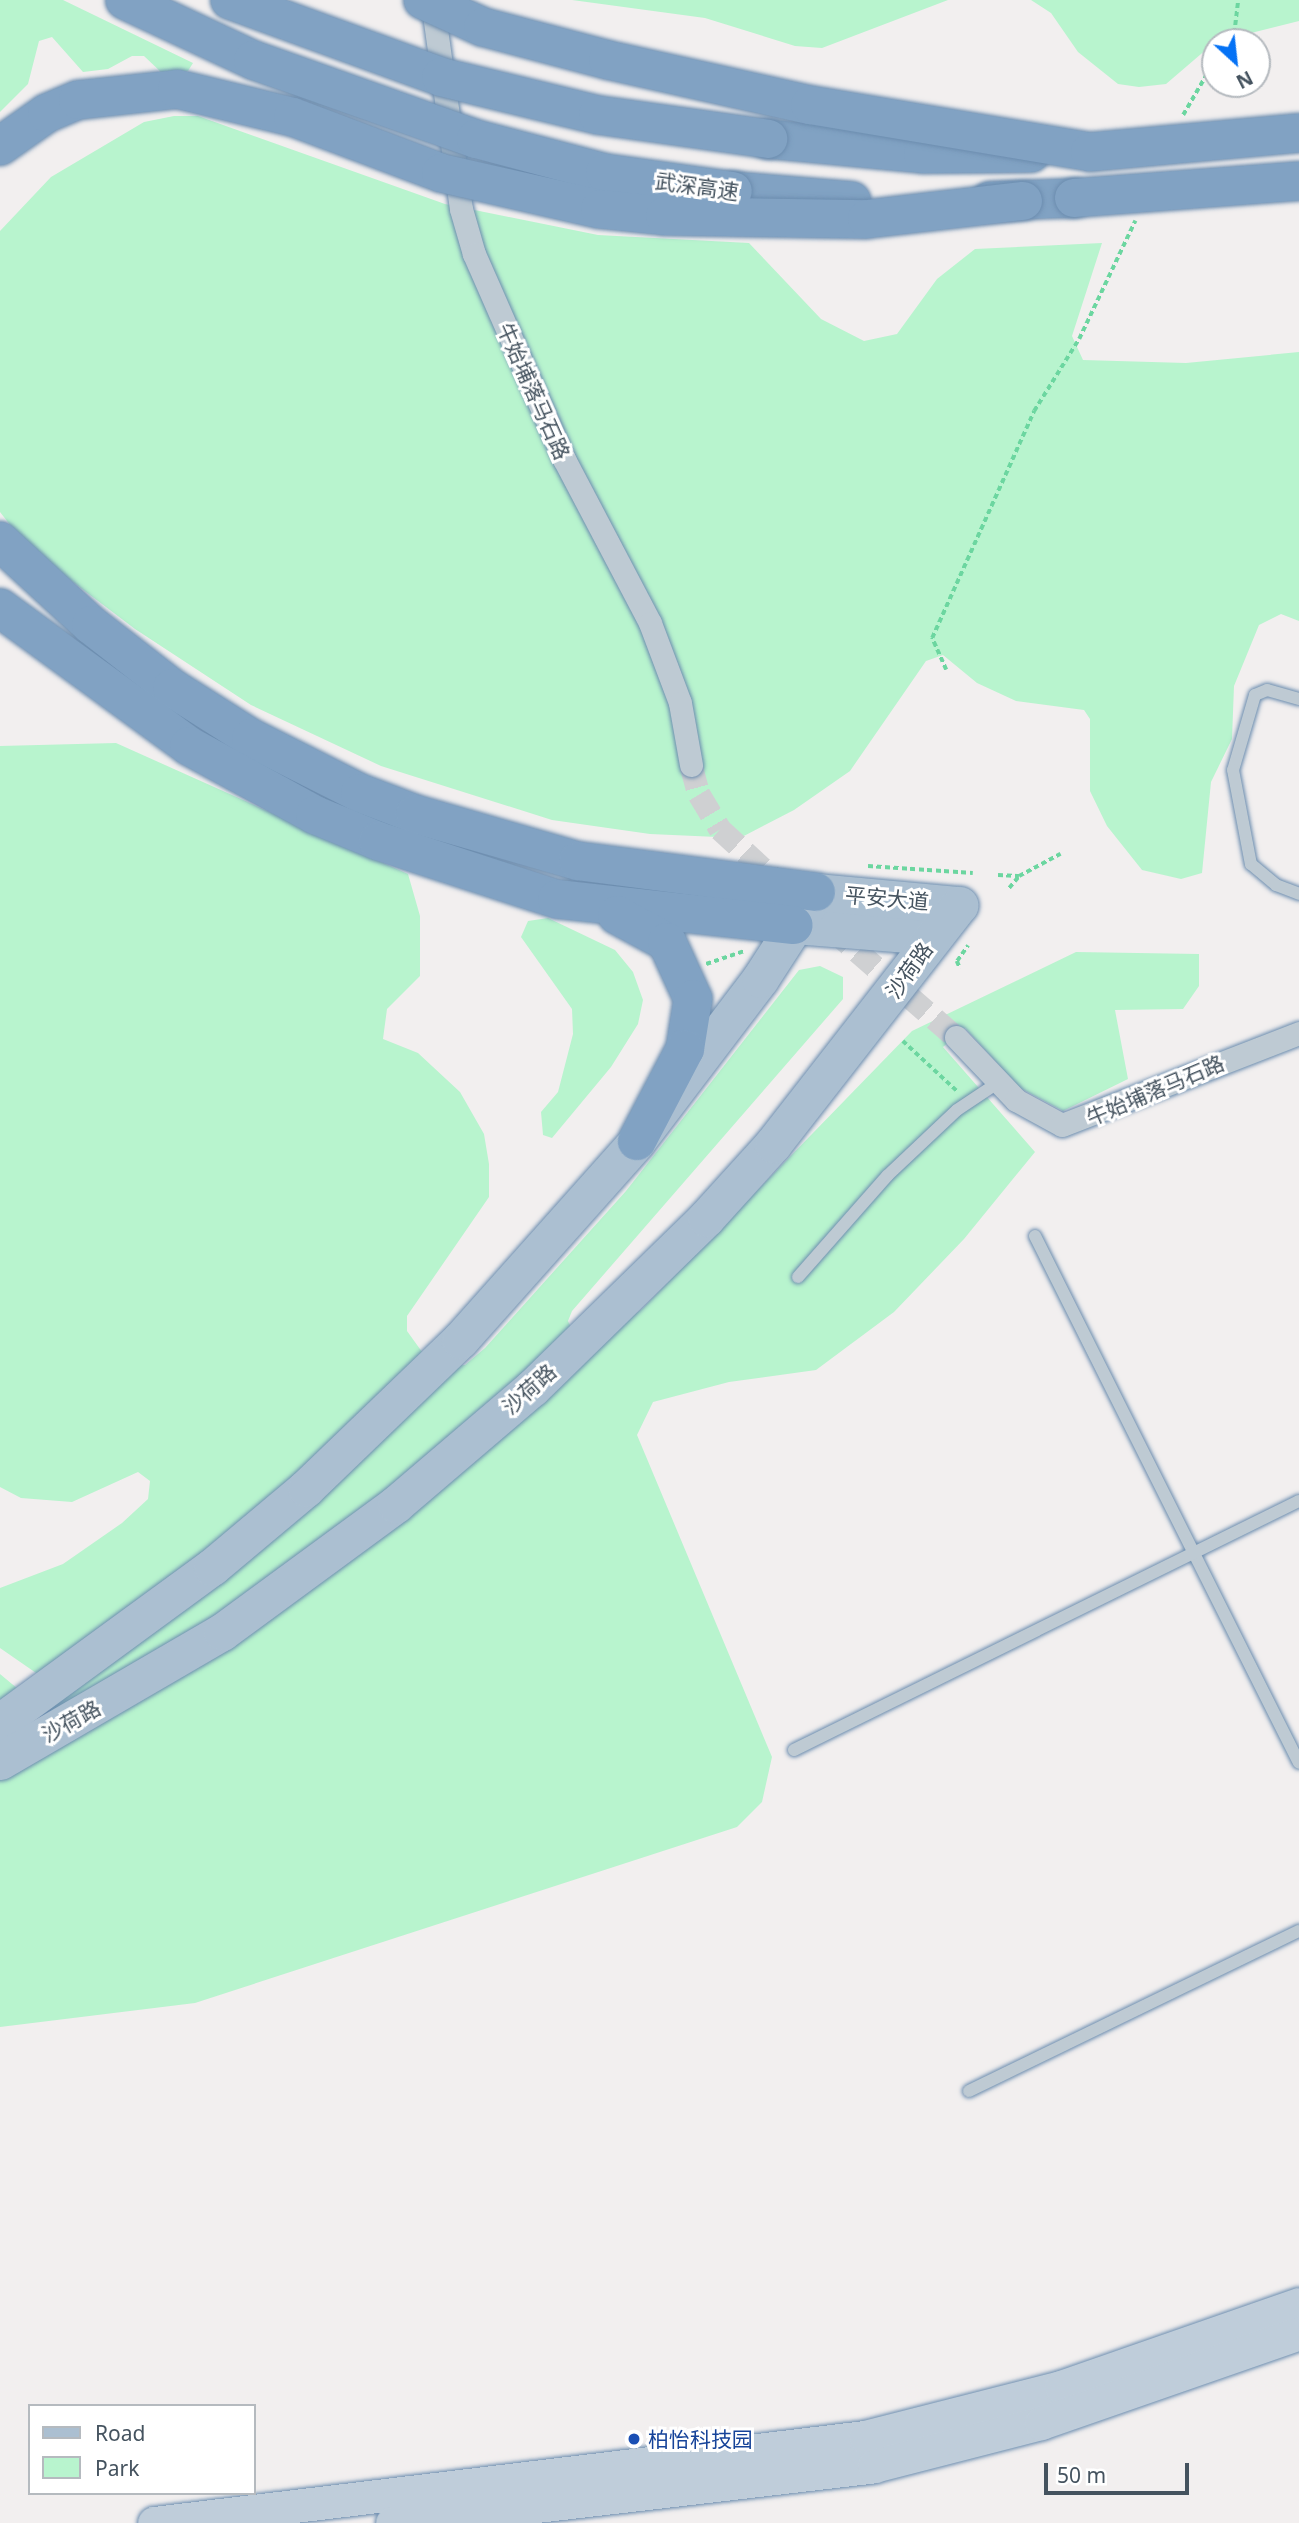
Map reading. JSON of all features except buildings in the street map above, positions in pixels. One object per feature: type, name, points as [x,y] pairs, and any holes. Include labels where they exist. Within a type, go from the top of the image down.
[{"type":"highway","name":"武深高速","points":[[125,0],[253,60],[476,139],[605,173],[820,201],[1023,201],[1299,181]]},
{"type":"highway","points":[[230,0],[440,77],[598,115],[768,139],[923,154],[1090,152],[1299,133]]},
{"type":"highway","points":[[423,0],[483,27],[608,60],[810,106],[1090,152]]},
{"type":"highway","points":[[0,146],[47,113],[78,100],[177,89],[280,113],[441,173],[600,209],[665,216],[867,219],[1023,201]]},
{"type":"highway","points":[[0,528],[9,583],[189,746],[261,787],[378,841],[569,902],[794,925]]},
{"type":"highway","points":[[9,583],[91,625],[172,688],[251,738],[360,793],[578,861],[816,892]]},
{"type":"highway","points":[[569,902],[622,935],[662,982],[668,1001],[666,1055],[637,1141]]},
{"type":"main road","name":"平安大道","points":[[816,892],[966,889]]},
{"type":"main road","name":"沙荷路","points":[[0,1761],[232,1625],[396,1504],[514,1404],[706,1218],[773,1144],[951,941],[966,889]]},
{"type":"main road","name":"沙荷路","points":[[0,1722],[124,1635],[306,1488],[460,1340],[637,1141],[760,979],[816,892]]},
{"type":"main road","name":"平安大道","points":[[794,925],[951,941]]},
{"type":"main road","points":[[153,2523],[210,2520],[865,2437],[1062,2387],[1299,2304]]},
{"type":"main road","points":[[392,2523],[874,2466],[1054,2419],[1299,2333]]},
{"type":"street","name":"牛始埔落马石路","points":[[432,0],[461,209],[474,254],[564,459],[650,623],[680,704],[691,765]]},
{"type":"street","name":"牛始埔落马石路","points":[[956,1037],[999,1082],[1042,1119],[1074,1123],[1299,1033]]},
{"type":"lane","points":[[1299,699],[1267,690],[1255,695],[1233,770],[1251,864],[1276,886],[1299,894]]},
{"type":"lane","points":[[798,1277],[887,1176],[968,1102],[999,1082]]},
{"type":"lane","points":[[1034,1236],[1299,1763]]},
{"type":"lane","points":[[794,1750],[1299,1501]]},
{"type":"lane","points":[[969,2091],[1299,1931]]},
{"type":"path","points":[[1235,28],[1238,0]]},
{"type":"path","points":[[1179,124],[1201,85]]},
{"type":"path","points":[[946,670],[932,638],[1034,411],[1079,339],[1139,211]]},
{"type":"path","points":[[1009,888],[1019,876],[1060,854]]},
{"type":"path","points":[[868,866],[966,889]]},
{"type":"path","points":[[998,875],[1019,876]]},
{"type":"path","points":[[951,941],[960,968]]},
{"type":"path","points":[[694,969],[740,950]]},
{"type":"path","points":[[903,1041],[968,1102]]},
{"type":"green space","points":[[0,0],[63,0],[193,63],[188,71],[163,74],[144,56],[132,56],[108,69],[83,72],[52,37],[39,41],[28,84],[0,112]]},
{"type":"green space","points":[[572,0],[948,0],[822,48],[795,46],[705,18]]},
{"type":"green space","points":[[1031,0],[1299,0],[1299,21],[1271,28],[1201,28],[1201,54],[1166,84],[1139,87],[1118,84],[1078,52],[1051,13]]},
{"type":"green space","points":[[174,116],[198,116],[445,204],[598,235],[749,243],[821,319],[864,341],[897,334],[937,279],[975,249],[1102,243],[1072,336],[1083,360],[1186,363],[1299,352],[1299,621],[1281,614],[1259,625],[1234,686],[1232,739],[1211,782],[1202,873],[1181,879],[1142,870],[1107,826],[1090,791],[1090,719],[1084,710],[1016,701],[977,683],[943,655],[926,661],[850,771],[794,810],[740,838],[650,834],[552,820],[381,766],[251,705],[135,629],[28,548],[0,512],[0,231],[51,177],[144,122]]},
{"type":"green space","points":[[116,743],[408,874],[420,916],[420,976],[387,1009],[383,1039],[418,1053],[460,1092],[484,1134],[489,1164],[489,1197],[407,1316],[407,1331],[425,1356],[442,1366],[465,1365],[485,1348],[626,1191],[799,970],[820,966],[843,977],[843,999],[572,1311],[568,1321],[574,1334],[599,1340],[642,1309],[912,1031],[1076,952],[1199,954],[1199,986],[1183,1009],[1115,1010],[1128,1079],[1063,1111],[1020,1088],[965,1028],[943,1047],[1035,1152],[964,1239],[894,1312],[816,1370],[729,1382],[653,1402],[637,1435],[772,1757],[762,1802],[737,1827],[195,2003],[0,2027],[0,1674],[18,1689],[39,1675],[0,1648],[0,1588],[63,1564],[122,1523],[148,1499],[150,1481],[138,1472],[72,1502],[21,1498],[0,1487],[0,746]]},
{"type":"green space","points":[[548,918],[615,950],[633,972],[643,1000],[638,1024],[611,1067],[552,1138],[543,1135],[541,1112],[558,1092],[573,1034],[572,1009],[521,937],[528,921]]},
{"type":"tunnel","points":[[691,765],[699,794],[720,829],[782,886]]},
{"type":"tunnel","points":[[832,929],[956,1037]]},
{"type":"place","name":"柏怡科技园","points":[[634,2439]]}]
